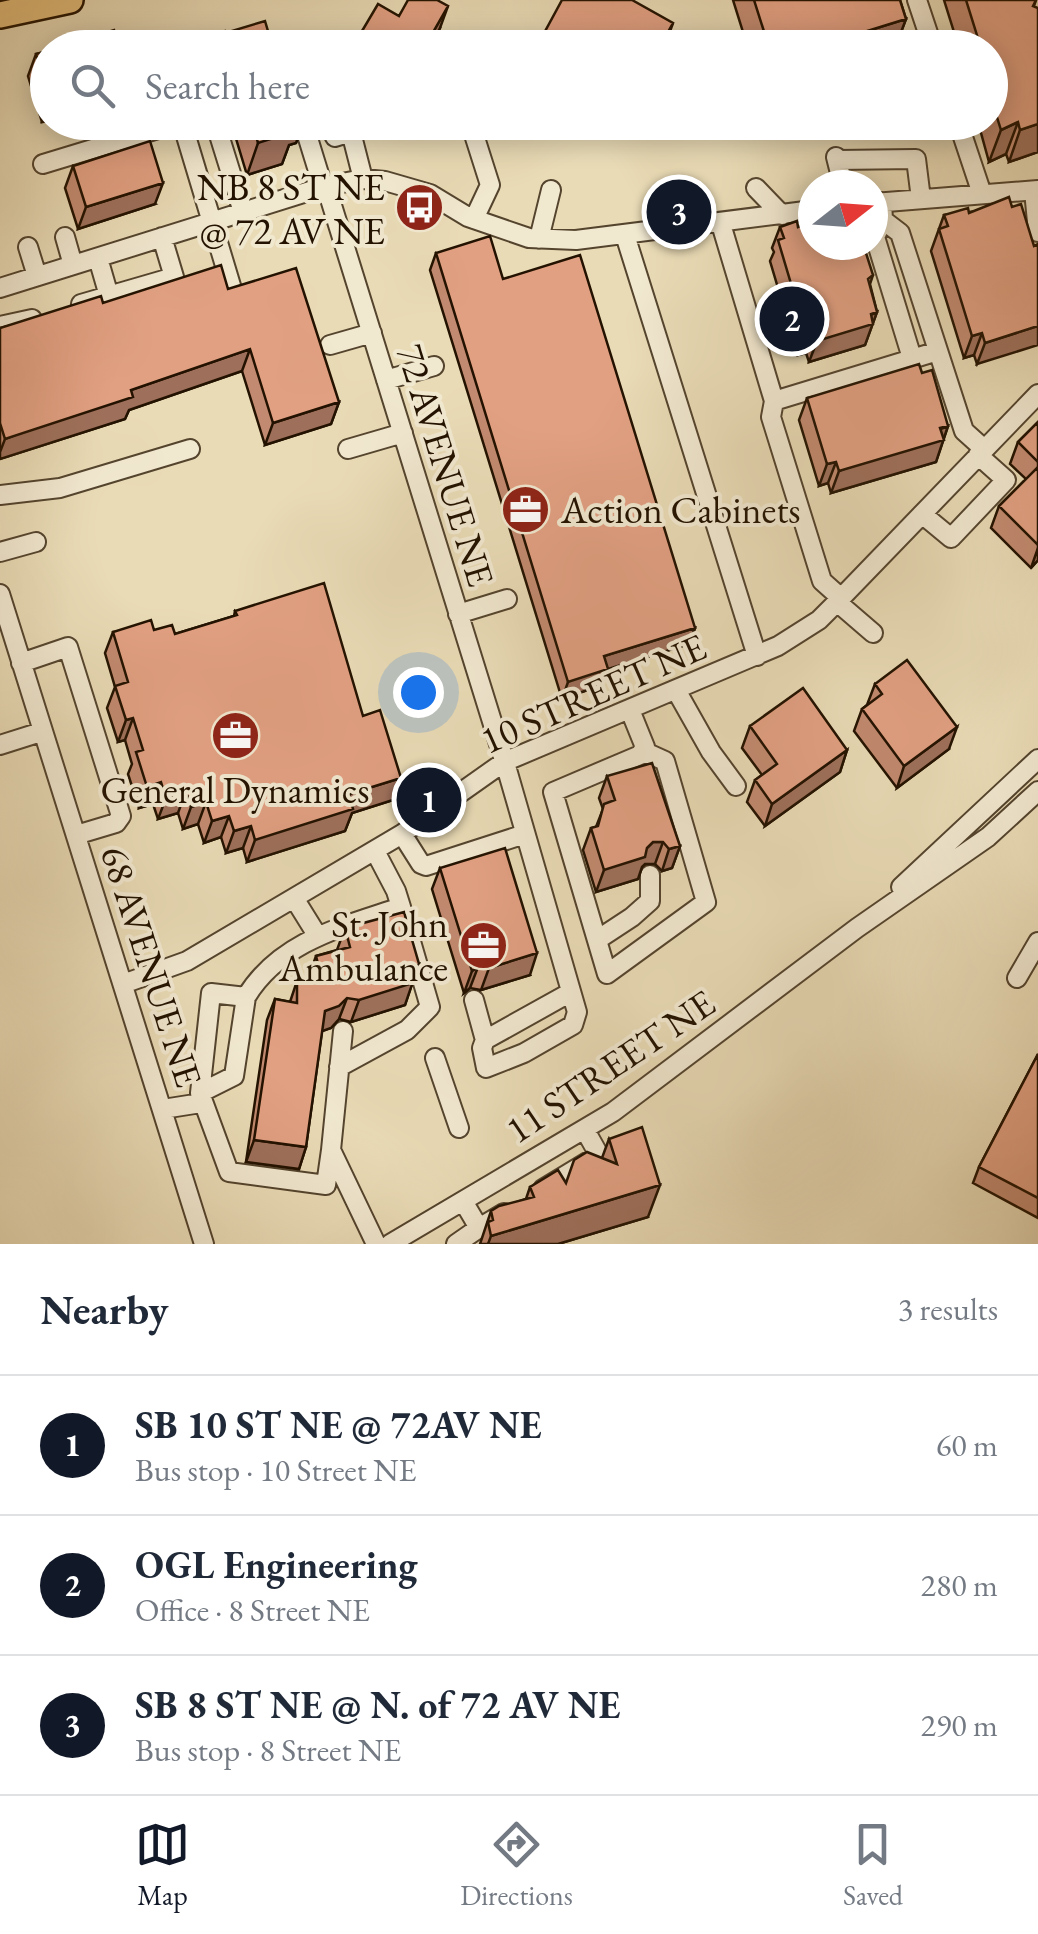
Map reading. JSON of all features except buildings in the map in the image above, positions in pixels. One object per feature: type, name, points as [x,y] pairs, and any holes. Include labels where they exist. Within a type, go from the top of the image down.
[{"type":"highway","points":[[0,15],[70,0]]},
{"type":"street","points":[[917,0],[927,30]]},
{"type":"street","points":[[43,164],[122,140]]},
{"type":"street","points":[[187,140],[232,289]]},
{"type":"street","points":[[221,140],[244,212]]},
{"type":"street","name":"72 AVENUE NE","points":[[310,140],[504,762],[571,992]]},
{"type":"street","points":[[352,140],[363,178]]},
{"type":"street","points":[[474,219],[490,185],[476,140]]},
{"type":"street","points":[[964,140],[982,194]]},
{"type":"street","points":[[839,170],[836,159],[916,159],[921,199]]},
{"type":"street","points":[[0,288],[363,178],[430,194],[474,219],[538,239],[625,235],[798,212]]},
{"type":"street","points":[[756,188],[782,215]]},
{"type":"street","points":[[538,239],[551,190]]},
{"type":"street","points":[[888,206],[921,199],[1036,191],[1038,232]]},
{"type":"street","points":[[888,219],[900,233],[964,431],[1006,480],[951,538],[922,514]]},
{"type":"street","points":[[721,224],[774,401],[771,417],[822,581],[872,633]]},
{"type":"street","points":[[625,235],[756,656]]},
{"type":"street","points":[[0,326],[174,277],[162,236]]},
{"type":"street","points":[[65,238],[73,265]]},
{"type":"street","points":[[28,247],[37,276]]},
{"type":"street","points":[[98,258],[109,296]]},
{"type":"street","points":[[881,260],[912,358]]},
{"type":"street","points":[[330,345],[372,333]]},
{"type":"street","points":[[774,401],[938,350]]},
{"type":"street","points":[[386,380],[434,366]]},
{"type":"street","name":"10 STREET NE","points":[[123,984],[187,962],[402,834],[504,762],[756,656],[819,620],[1038,394]]},
{"type":"street","points":[[348,449],[403,434]]},
{"type":"street","points":[[0,495],[60,488],[190,449]]},
{"type":"street","points":[[0,552],[36,542]]},
{"type":"street","name":"68 AVENUE NE","points":[[0,596],[204,1244]]},
{"type":"street","points":[[458,614],[507,599]]},
{"type":"street","points":[[21,663],[68,647],[121,816],[116,823],[76,834]]},
{"type":"street","points":[[676,690],[711,752],[736,786]]},
{"type":"street","points":[[630,710],[645,747],[640,755],[553,792],[607,974],[706,902],[665,761],[643,751]]},
{"type":"street","points":[[0,745],[41,732]]},
{"type":"street","name":"11 STREET NE","points":[[857,928],[1038,759]]},
{"type":"street","name":"11 STREET NE","points":[[390,1244],[614,1112],[857,928],[1006,822],[1038,791]]},
{"type":"street","points":[[1006,822],[1038,807]]},
{"type":"street","points":[[402,834],[426,866],[525,834]]},
{"type":"street","points":[[339,1067],[408,1030],[430,1007],[396,891],[374,850]]},
{"type":"street","points":[[597,940],[650,900],[650,874]]},
{"type":"street","points":[[294,898],[317,935]]},
{"type":"street","points":[[164,1109],[200,1098],[234,1076],[246,997],[260,973],[317,935],[401,908]]},
{"type":"street","points":[[1017,978],[1038,942]]},
{"type":"street","points":[[571,992],[577,1012],[572,1025],[524,1053],[486,1068],[482,1048],[486,1040],[571,992]]},
{"type":"street","points":[[246,997],[211,994],[200,1098],[229,1172],[326,1184],[343,1031]]},
{"type":"street","points":[[474,1000],[486,1040]]},
{"type":"street","points":[[435,1058],[460,1128]]},
{"type":"street","points":[[456,1244],[599,1154],[584,1130]]},
{"type":"street","points":[[331,1150],[376,1244]]},
{"type":"street","points":[[463,1201],[479,1228]]},
{"type":"place","name":"NB 8 ST NE @ 72 AV NE","points":[[420,208]]},
{"type":"place","name":"SB 8 ST NE @ N. of 72 AV NE","points":[[679,212]]},
{"type":"place","name":"OGL Engineering","points":[[792,319]]},
{"type":"place","name":"Action Cabinets","points":[[526,509]]},
{"type":"place","name":"General Dynamics","points":[[235,735]]},
{"type":"place","name":"SB 10 ST NE @ 72AV NE","points":[[429,800]]},
{"type":"place","name":"St. John Ambulance","points":[[483,945]]}]
